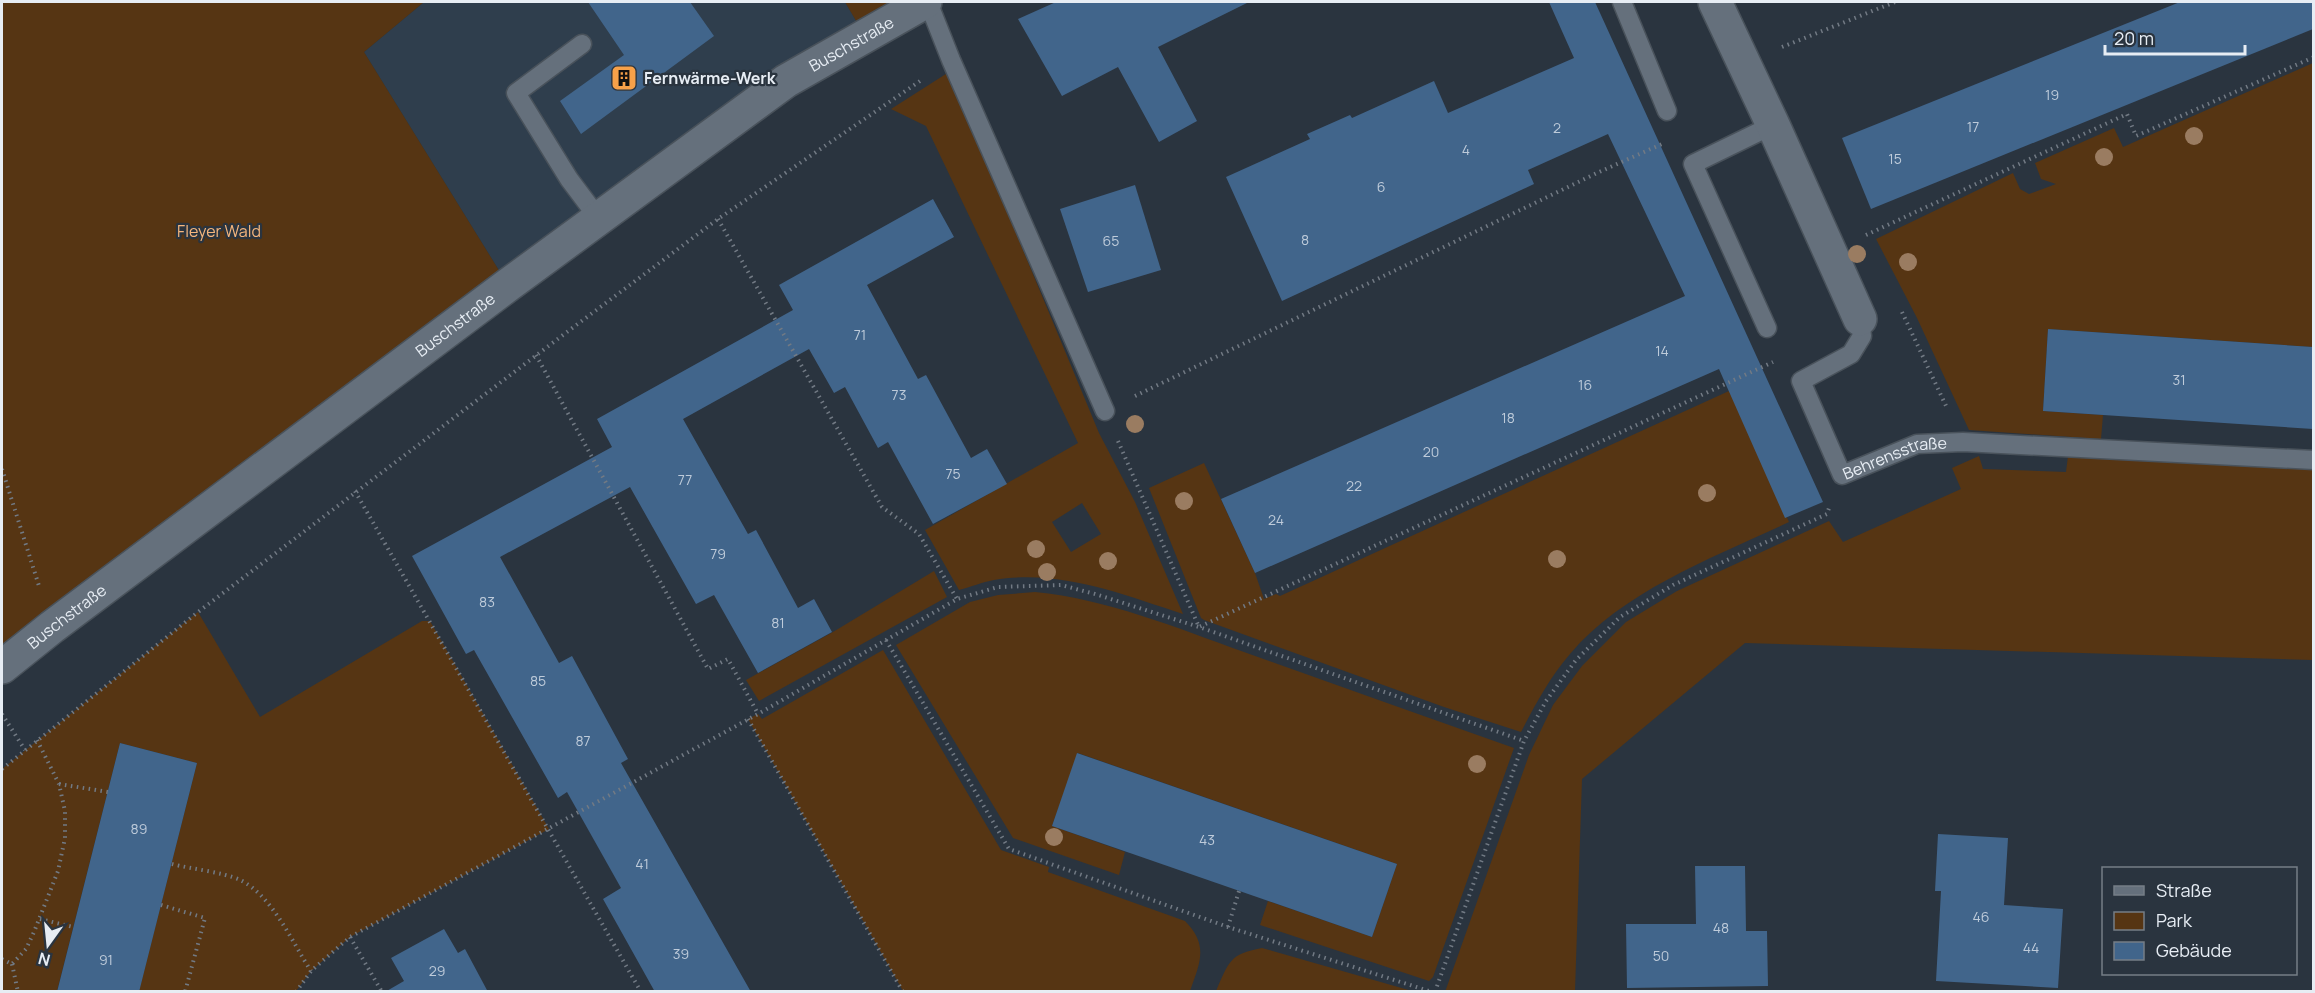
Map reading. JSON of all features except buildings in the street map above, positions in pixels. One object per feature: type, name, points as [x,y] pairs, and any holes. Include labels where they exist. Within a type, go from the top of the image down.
[{"type":"street","name":"Buschstraße","points":[[2,667],[52,627],[786,81],[926,2]]},
{"type":"street","name":"Behrensstraße","points":[[1715,2],[1773,124],[1860,320]]},
{"type":"lane","name":"Buschstraße","points":[[926,2],[1105,411]]},
{"type":"lane","points":[[1622,2],[1667,111]]},
{"type":"lane","points":[[582,44],[516,93],[569,179],[599,219]]},
{"type":"lane","points":[[1767,328],[1693,164],[1773,124]]},
{"type":"lane","name":"Behrensstraße","points":[[1860,320],[1862,336],[1851,354],[1801,381],[1842,475],[1917,444],[1963,442],[2313,460]]},
{"type":"path","points":[[1744,62],[1895,2]]},
{"type":"path","points":[[1830,251],[2127,114],[2136,136],[2313,57]]},
{"type":"path","points":[[2,769],[355,491],[718,219],[951,60]]},
{"type":"path","points":[[1199,627],[1105,411],[1597,173],[1663,144]]},
{"type":"path","points":[[718,219],[882,507],[919,534],[957,599]]},
{"type":"path","points":[[536,355],[708,669],[728,659],[758,714]]},
{"type":"path","points":[[1199,627],[1781,358]]},
{"type":"path","points":[[1760,360],[1761,368]]},
{"type":"path","points":[[2,469],[52,627]]},
{"type":"path","points":[[886,640],[1009,849],[1228,927],[1433,992],[1524,741],[1546,701],[1576,660],[1620,617],[1673,585],[1827,514],[1842,475]]},
{"type":"path","points":[[355,491],[641,992]]},
{"type":"path","points":[[296,992],[310,971],[350,937],[758,714],[957,599],[998,587],[1061,585],[1199,627],[1524,741]]},
{"type":"path","points":[[2,714],[25,750]]},
{"type":"path","points":[[748,718],[903,992]]},
{"type":"path","points":[[12,964],[26,949],[40,919],[58,871],[65,838],[65,811],[59,784],[37,740]]},
{"type":"path","points":[[59,784],[108,792]]},
{"type":"path","points":[[172,864],[239,880],[257,891],[269,905],[310,971]]},
{"type":"path","points":[[1228,927],[1239,891]]},
{"type":"path","points":[[161,905],[205,918],[185,992]]},
{"type":"path","points":[[40,919],[73,927]]},
{"type":"path","points":[[350,937],[382,992]]},
{"type":"path","points":[[2,959],[12,964]]},
{"type":"path","points":[[12,964],[18,992]]},
{"type":"shaded area","points":[[424,2],[845,2],[865,36],[508,285],[364,52]]},
{"type":"green space","name":"Fleyer Wald","points":[[2,2],[424,2],[364,52],[508,285],[2,667]]},
{"type":"green space","points":[[845,2],[925,2],[865,36]]},
{"type":"green space","points":[[2313,63],[2313,347],[2048,329],[2043,411],[2103,415],[2101,439],[1969,430],[1917,318],[1876,239],[2013,173],[2020,189],[2029,194],[2056,184],[2041,179],[2035,163],[2114,128],[2123,147]]},
{"type":"green space","points":[[949,72],[1099,433],[1135,502],[1183,614],[1090,585],[1043,578],[1019,577],[994,580],[959,590],[925,530],[1078,443],[926,126],[891,109]],"holes":[[[1082,503],[1101,534],[1071,552],[1052,522]]]},
{"type":"green space","points":[[1729,391],[1789,522],[1672,577],[1617,611],[1592,631],[1570,654],[1543,692],[1521,732],[1444,707],[1204,620],[1201,618],[1149,488],[1204,463],[1255,573],[1264,599],[1276,594],[1280,596]]},
{"type":"green space","points":[[1979,456],[1983,469],[2066,472],[2068,456],[2313,469],[2313,660],[1745,643],[1582,779],[1575,991],[1445,992],[1529,755],[1553,705],[1582,666],[1626,622],[1677,591],[1829,521],[1843,542],[1961,489],[1952,468]]},
{"type":"green space","points":[[934,571],[947,597],[759,701],[746,680],[833,632]]},
{"type":"green space","points":[[1035,592],[1089,601],[1167,624],[1514,748],[1433,977],[1429,981],[1260,925],[1268,901],[1372,937],[1397,864],[1078,753],[1052,826],[1125,852],[1119,875],[1013,838],[896,645],[970,602],[998,595]]},
{"type":"green space","points":[[198,612],[260,717],[422,621],[430,621],[549,829],[350,937],[311,971],[296,991],[139,991],[197,763],[120,743],[57,991],[2,992],[2,769]]},
{"type":"green space","points":[[883,650],[1001,850],[1049,867],[1048,872],[1185,921],[1193,930],[1200,946],[1197,972],[1190,991],[903,991],[748,719],[758,714],[762,719]]},
{"type":"green space","points":[[1262,948],[1412,991],[1216,991],[1231,961],[1243,953]]},
{"type":"place","name":"Fernwärme-Werk","points":[[624,78]]}]
